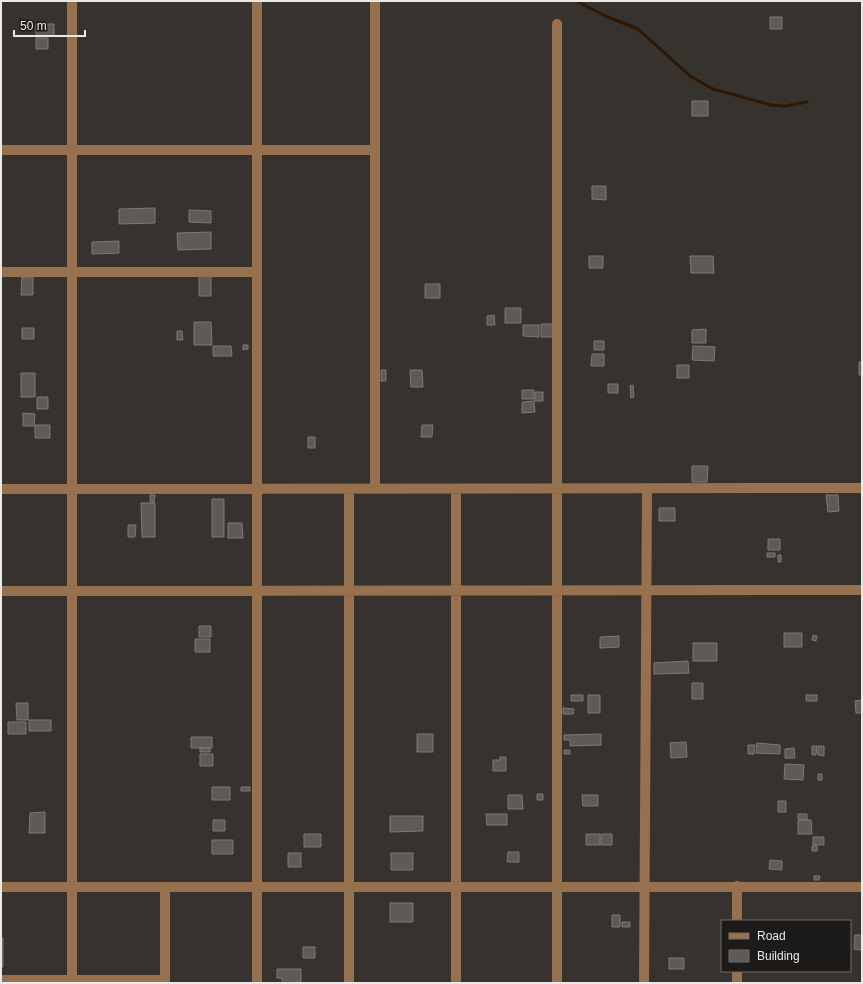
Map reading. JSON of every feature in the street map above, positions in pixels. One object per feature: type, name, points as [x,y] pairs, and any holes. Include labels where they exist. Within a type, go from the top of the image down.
[{"type":"street","points":[[72,1],[72,981]]},
{"type":"street","points":[[257,1],[257,983]]},
{"type":"street","points":[[375,1],[375,489]]},
{"type":"street","points":[[557,24],[558,983]]},
{"type":"street","points":[[1,150],[375,150]]},
{"type":"street","points":[[1,272],[257,272]]},
{"type":"street","points":[[1,489],[862,488]]},
{"type":"street","points":[[348,489],[349,983]]},
{"type":"street","points":[[456,489],[456,983]]},
{"type":"street","points":[[644,983],[647,489]]},
{"type":"street","points":[[1,591],[862,590]]},
{"type":"street","points":[[737,886],[737,920]]},
{"type":"street","points":[[1,887],[862,887]]},
{"type":"street","points":[[1,980],[164,981],[164,887]]},
{"type":"street","points":[[737,972],[737,983]]},
{"type":"building","points":[[770,17],[782,17],[782,29],[770,29]]},
{"type":"building","points":[[36,24],[54,24],[54,36],[36,37]]},
{"type":"building","points":[[36,38],[48,38],[48,49],[36,49]]},
{"type":"building","points":[[692,101],[708,101],[708,116],[692,116]]},
{"type":"building","points":[[592,186],[606,186],[606,200],[592,199]]},
{"type":"building","points":[[155,208],[155,223],[119,224],[119,209]]},
{"type":"building","points":[[189,210],[211,211],[211,223],[189,222]]},
{"type":"building","points":[[211,232],[211,249],[178,250],[177,233]]},
{"type":"building","points":[[119,241],[119,253],[92,254],[92,242]]},
{"type":"building","points":[[589,256],[603,256],[603,268],[589,268]]},
{"type":"building","points":[[690,256],[713,256],[714,273],[691,273]]},
{"type":"building","points":[[199,276],[211,276],[211,296],[199,296]]},
{"type":"building","points":[[22,277],[33,277],[33,295],[21,295]]},
{"type":"building","points":[[425,284],[440,284],[440,298],[425,298]]},
{"type":"building","points":[[505,308],[521,308],[521,323],[505,323]]},
{"type":"building","points":[[494,315],[495,325],[487,325],[487,316]]},
{"type":"building","points":[[194,322],[211,322],[212,345],[194,345]]},
{"type":"building","points":[[541,324],[552,324],[553,337],[541,337]]},
{"type":"building","points":[[523,325],[539,325],[539,337],[523,336]]},
{"type":"building","points":[[22,328],[34,328],[34,339],[22,339]]},
{"type":"building","points":[[706,329],[706,343],[692,343],[692,330]]},
{"type":"building","points":[[177,331],[182,331],[183,340],[177,340]]},
{"type":"building","points":[[594,341],[604,341],[604,350],[594,350]]},
{"type":"building","points":[[243,345],[248,345],[248,349],[243,350]]},
{"type":"building","points":[[213,346],[231,346],[232,356],[213,356]]},
{"type":"building","points":[[693,346],[715,347],[714,361],[692,360]]},
{"type":"building","points":[[592,354],[604,354],[604,366],[591,366]]},
{"type":"building","points":[[859,362],[862,362],[862,375],[859,375]]},
{"type":"building","points":[[677,365],[689,365],[689,378],[677,378]]},
{"type":"building","points":[[381,370],[386,370],[386,381],[381,381]]},
{"type":"building","points":[[410,370],[422,370],[423,387],[411,387]]},
{"type":"building","points":[[21,373],[35,373],[35,397],[21,397]]},
{"type":"building","points":[[608,384],[618,384],[618,393],[608,393]]},
{"type":"building","points":[[633,385],[634,397],[631,398],[630,386]]},
{"type":"building","points":[[522,390],[534,390],[534,399],[522,399]]},
{"type":"building","points":[[535,392],[543,392],[543,401],[535,401]]},
{"type":"building","points":[[37,397],[48,397],[48,409],[37,409]]},
{"type":"building","points":[[534,401],[535,412],[522,413],[522,402]]},
{"type":"building","points":[[23,413],[35,414],[34,426],[23,426]]},
{"type":"building","points":[[35,425],[50,425],[50,438],[35,438]]},
{"type":"building","points":[[422,425],[433,425],[432,437],[421,437]]},
{"type":"building","points":[[308,437],[315,437],[315,448],[308,448]]},
{"type":"building","points":[[692,466],[708,466],[707,482],[692,482]]},
{"type":"building","points":[[150,495],[155,495],[154,502],[150,502]]},
{"type":"building","points":[[826,495],[838,495],[839,511],[828,512]]},
{"type":"building","points":[[212,499],[224,499],[224,537],[212,537]]},
{"type":"building","points":[[141,503],[155,503],[155,537],[142,537]]},
{"type":"building","points":[[659,508],[675,508],[675,521],[659,521]]},
{"type":"building","points":[[228,523],[242,523],[243,538],[228,538]]},
{"type":"building","points":[[128,525],[136,525],[135,537],[128,537]]},
{"type":"building","points":[[768,539],[780,539],[780,550],[768,550]]},
{"type":"building","points":[[767,553],[775,553],[775,557],[767,557]]},
{"type":"building","points":[[778,555],[781,555],[781,562],[778,562]]},
{"type":"building","points":[[199,626],[211,626],[211,637],[199,637]]},
{"type":"building","points":[[784,633],[802,633],[802,647],[784,647]]},
{"type":"building","points":[[813,635],[817,636],[816,641],[812,640]]},
{"type":"building","points":[[619,636],[619,647],[600,648],[600,637]]},
{"type":"building","points":[[195,639],[210,639],[210,652],[195,652]]},
{"type":"building","points":[[693,643],[717,643],[717,661],[693,661]]},
{"type":"building","points":[[688,661],[689,673],[654,674],[654,663]]},
{"type":"building","points":[[692,683],[703,683],[703,699],[692,699]]},
{"type":"building","points":[[571,695],[583,695],[583,701],[571,701]]},
{"type":"building","points":[[588,695],[600,695],[600,713],[588,713]]},
{"type":"building","points":[[806,695],[817,695],[817,701],[806,701]]},
{"type":"building","points":[[862,700],[862,713],[856,713],[855,701]]},
{"type":"building","points":[[16,703],[28,703],[28,720],[17,720]]},
{"type":"building","points":[[563,708],[574,709],[573,714],[563,714]]},
{"type":"building","points":[[29,720],[51,720],[51,731],[29,731]]},
{"type":"building","points":[[8,722],[26,722],[26,734],[8,734]]},
{"type":"building","points":[[417,734],[433,734],[433,752],[417,752]]},
{"type":"building","points":[[601,734],[601,745],[570,746],[570,740],[564,740],[564,735]]},
{"type":"building","points":[[191,737],[212,737],[212,748],[191,748]]},
{"type":"building","points":[[686,742],[687,757],[671,758],[670,743]]},
{"type":"building","points":[[757,743],[780,745],[780,754],[756,753]]},
{"type":"building","points":[[748,745],[755,745],[754,754],[748,754]]},
{"type":"building","points":[[812,746],[817,746],[816,755],[812,755]]},
{"type":"building","points":[[818,746],[824,746],[824,756],[818,755]]},
{"type":"building","points":[[200,748],[210,748],[210,752],[200,752]]},
{"type":"building","points":[[794,748],[795,758],[785,758],[785,749]]},
{"type":"building","points":[[564,750],[570,750],[570,754],[564,754]]},
{"type":"building","points":[[200,754],[213,754],[213,766],[200,766]]},
{"type":"building","points":[[500,757],[506,757],[506,771],[493,771],[493,760],[500,760]]},
{"type":"building","points":[[785,764],[804,765],[803,780],[784,779]]},
{"type":"building","points":[[818,774],[822,774],[822,780],[818,780]]},
{"type":"building","points":[[212,787],[230,787],[230,800],[212,800]]},
{"type":"building","points":[[241,787],[250,787],[250,791],[241,791]]},
{"type":"building","points":[[537,794],[543,794],[543,800],[537,800]]},
{"type":"building","points":[[508,795],[522,795],[523,809],[508,809]]},
{"type":"building","points":[[582,795],[598,795],[598,806],[583,806]]},
{"type":"building","points":[[778,801],[786,801],[786,812],[778,812]]},
{"type":"building","points":[[45,812],[45,833],[29,833],[30,813]]},
{"type":"building","points":[[486,814],[507,814],[507,825],[487,825]]},
{"type":"building","points":[[798,814],[807,814],[807,820],[798,819]]},
{"type":"building","points":[[390,816],[423,816],[423,831],[390,832]]},
{"type":"building","points":[[213,820],[225,820],[225,831],[213,831]]},
{"type":"building","points":[[798,820],[811,820],[812,834],[798,834]]},
{"type":"building","points":[[304,834],[321,834],[321,847],[304,847]]},
{"type":"building","points":[[586,834],[600,834],[600,845],[586,845]]},
{"type":"building","points":[[601,834],[612,834],[612,845],[601,845]]},
{"type":"building","points":[[813,837],[824,837],[824,845],[813,845]]},
{"type":"building","points":[[212,840],[233,840],[233,854],[212,854]]},
{"type":"building","points":[[812,846],[817,846],[817,851],[812,851]]},
{"type":"building","points":[[508,852],[519,852],[519,862],[507,862]]},
{"type":"building","points":[[288,853],[301,853],[301,867],[288,867]]},
{"type":"building","points":[[391,853],[413,853],[413,870],[391,870]]},
{"type":"building","points":[[770,860],[782,861],[782,870],[769,869]]},
{"type":"building","points":[[814,876],[820,876],[819,880],[814,880]]},
{"type":"building","points":[[390,903],[413,903],[413,922],[390,922]]},
{"type":"building","points":[[612,915],[620,915],[620,927],[612,927]]},
{"type":"building","points":[[622,922],[630,922],[630,927],[622,927]]},
{"type":"building","points":[[855,935],[862,935],[862,950],[854,949]]},
{"type":"building","points":[[1,938],[3,938],[3,967],[1,967]]},
{"type":"building","points":[[303,947],[315,947],[315,958],[303,958]]},
{"type":"building","points":[[669,958],[684,958],[684,969],[669,969]]},
{"type":"building","points":[[277,969],[301,969],[301,983],[282,983],[282,978],[277,978]]},
{"type":"waterway","points":[[576,1],[608,17],[638,29],[690,76],[713,89],[771,105],[785,106],[807,102]]}]
